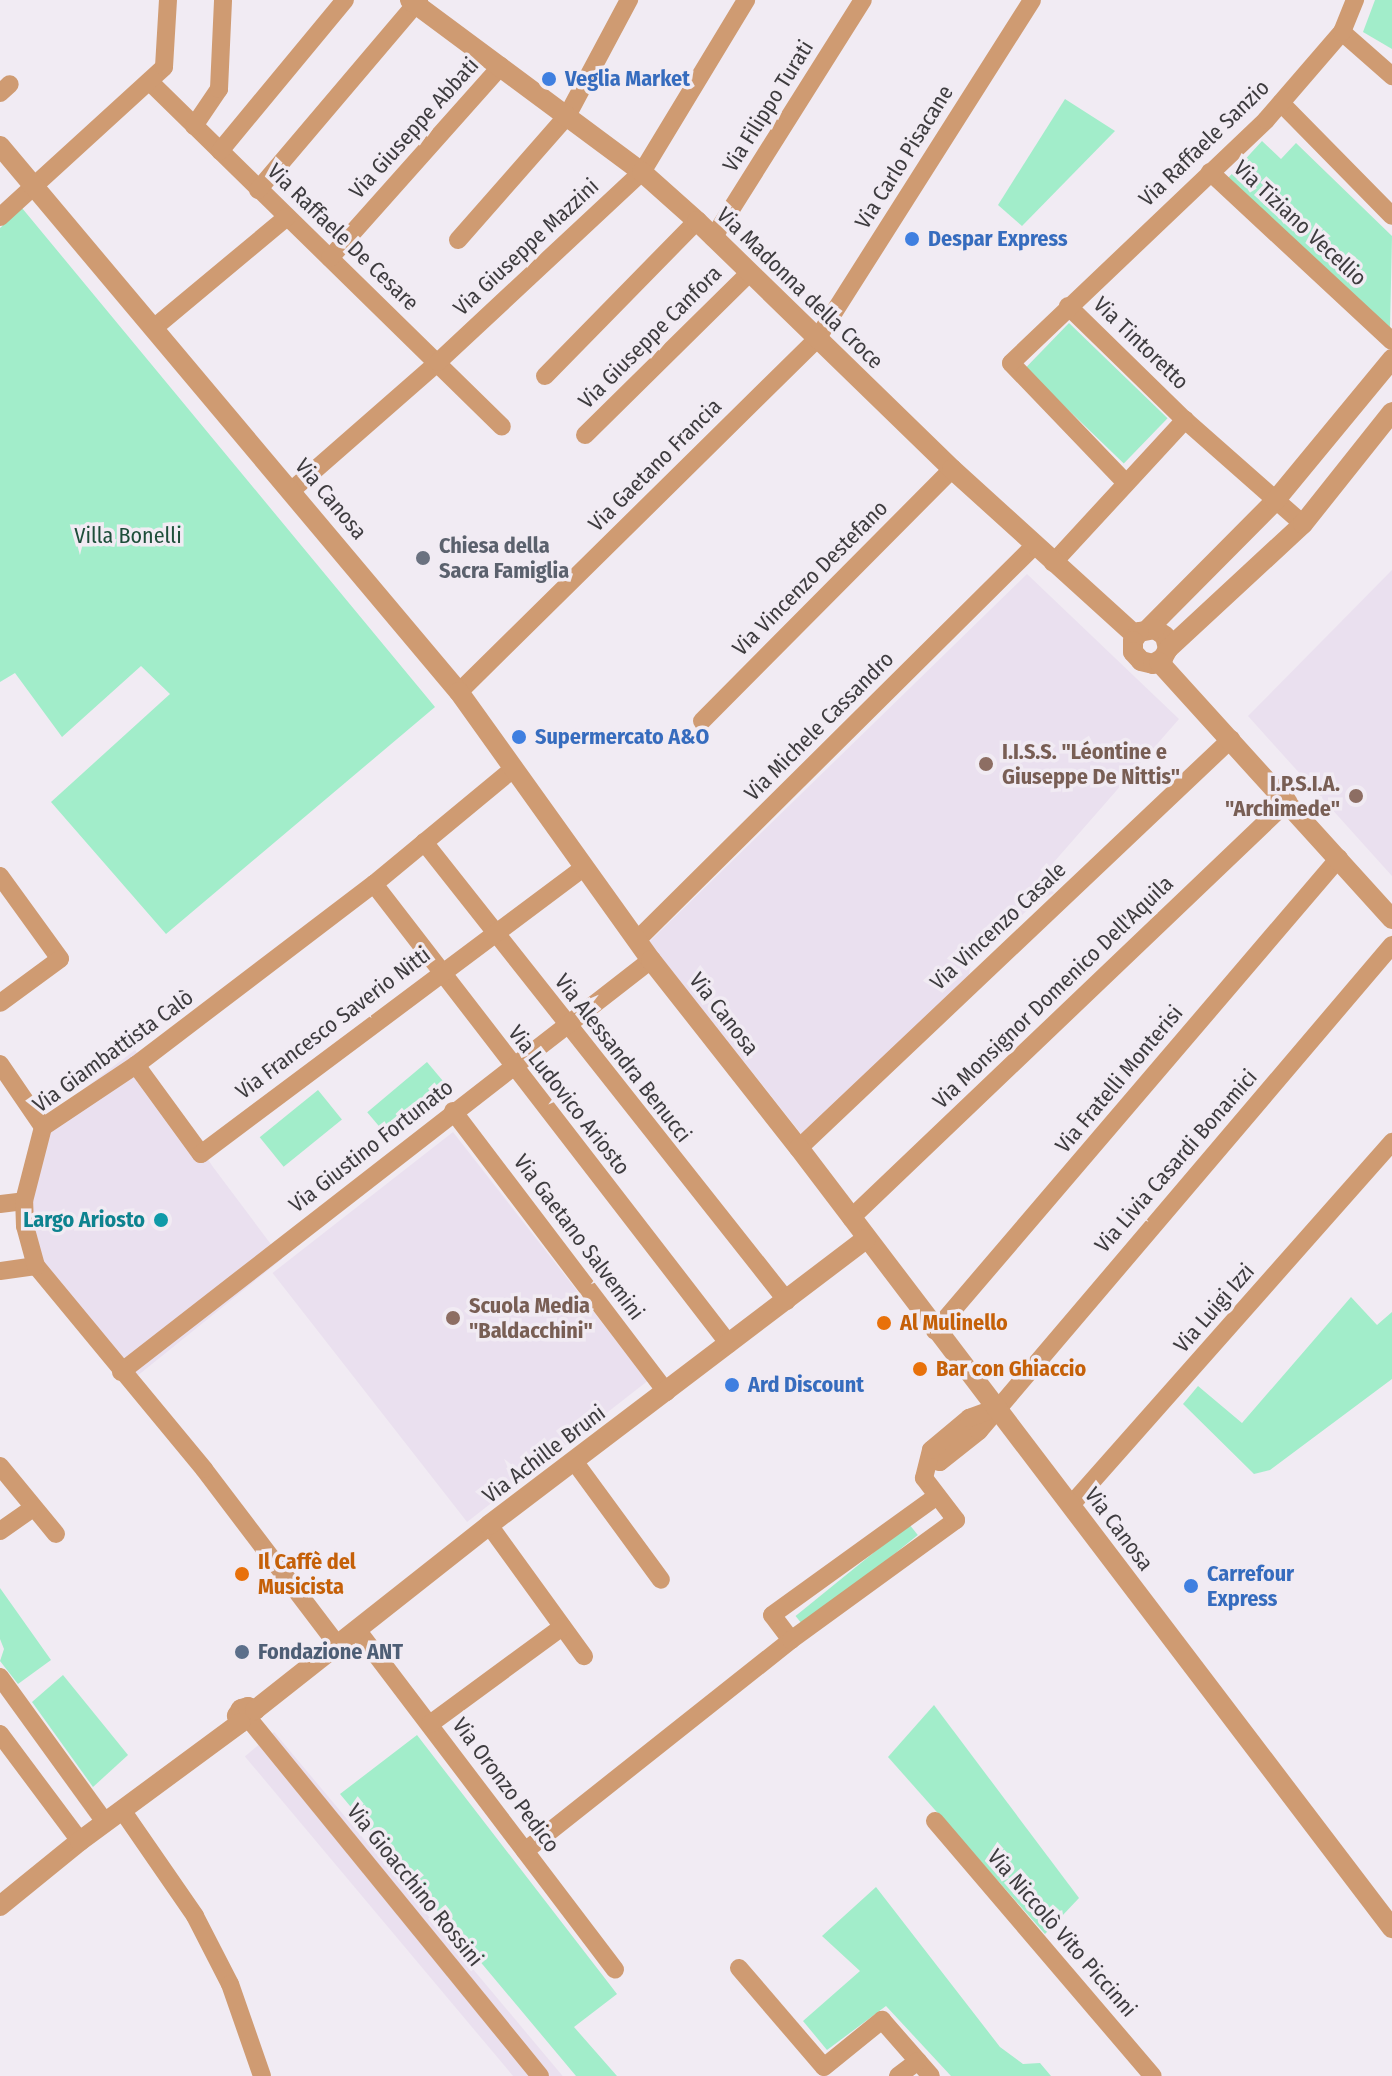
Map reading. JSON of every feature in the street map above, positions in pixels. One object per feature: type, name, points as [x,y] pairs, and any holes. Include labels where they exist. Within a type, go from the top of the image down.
[{"type":"street","points":[[0,217],[151,83],[164,67],[168,0]]},
{"type":"street","points":[[194,126],[219,89],[223,0]]},
{"type":"street","points":[[220,151],[345,0]]},
{"type":"street","points":[[458,240],[567,116],[629,0]]},
{"type":"street","name":"Via Giuseppe Mazzini","points":[[292,490],[438,362],[642,172],[746,0]]},
{"type":"street","name":"Via Filippo Turati","points":[[713,238],[863,0]]},
{"type":"street","name":"Via Carlo Pisacane","points":[[817,339],[1032,0]]},
{"type":"street","name":"Via Raffaele Sanzio","points":[[1068,306],[1281,103],[1342,32],[1355,0]]},
{"type":"street","points":[[258,190],[415,1]]},
{"type":"street","name":"Via Madonna della Croce","points":[[415,1],[642,172],[697,221],[1053,563],[1142,632],[1165,636],[1163,656],[1231,739],[1392,919]]},
{"type":"street","points":[[1342,32],[1392,76]]},
{"type":"street","name":"Via Giuseppe Abbati","points":[[330,258],[501,66]]},
{"type":"street","name":"Via Raffaele De Cesare","points":[[151,83],[502,427]]},
{"type":"street","points":[[1281,103],[1392,216]]},
{"type":"street","name":"Via Canosa","points":[[0,146],[459,692],[651,960],[799,1148],[935,1331],[1392,1928]]},
{"type":"street","name":"Via Tiziano Vecellio","points":[[1210,172],[1392,341]]},
{"type":"street","points":[[155,327],[287,217]]},
{"type":"street","points":[[545,376],[697,221]]},
{"type":"street","name":"Via Giuseppe Canfora","points":[[585,435],[749,273]]},
{"type":"street","name":"Via Tintoretto","points":[[1126,483],[1011,363],[1068,306],[1185,420],[1303,524]]},
{"type":"street","name":"Via Gaetano Francia","points":[[459,692],[817,339]]},
{"type":"street","points":[[1142,632],[1275,501],[1392,359]]},
{"type":"street","points":[[1163,656],[1303,524],[1392,412]]},
{"type":"street","name":"Via Tintoretto","points":[[1053,563],[1185,420]]},
{"type":"street","name":"Via Vincenzo Destefano","points":[[702,721],[952,469]]},
{"type":"street","name":"Via Michele Cassandro","points":[[637,940],[1034,546]]},
{"type":"street","name":"Via Madonna della Croce","points":[[1142,632],[1133,646],[1136,657],[1147,664],[1163,656]]},
{"type":"street","name":"Via Vincenzo Casale","points":[[799,1148],[1231,739]]},
{"type":"street","name":"Via Giambattista Calò","points":[[339,1647],[204,1469],[36,1266],[25,1226],[24,1201],[43,1127],[136,1065],[374,884],[513,769]]},
{"type":"street","name":"Via Monsignor Domenico Dell'Aquila","points":[[851,1218],[1288,801]]},
{"type":"street","name":"Via Alessandra Benucci","points":[[424,842],[565,1025],[787,1301]]},
{"type":"street","name":"Via Fratelli Monterisi","points":[[935,1331],[1339,858]]},
{"type":"street","name":"Via Francesco Saverio Nitti","points":[[136,1065],[201,1154],[439,973],[584,868]]},
{"type":"street","points":[[0,876],[60,959],[0,1003]]},
{"type":"street","name":"Via Ludovico Ariosto","points":[[374,884],[439,973],[729,1344]]},
{"type":"street","name":"Via Livia Casardi Bonamici","points":[[937,1496],[924,1478],[926,1464],[931,1460],[940,1462],[979,1431],[1392,945]]},
{"type":"street","name":"Via Giustino Fortunato","points":[[121,1372],[651,960]]},
{"type":"street","points":[[0,1064],[43,1127]]},
{"type":"street","name":"Via Gaetano Salvemini","points":[[453,1111],[666,1392]]},
{"type":"street","name":"Via Luigi Izzi","points":[[1071,1505],[1392,1142]]},
{"type":"street","points":[[0,1204],[24,1201]]},
{"type":"street","name":"Via Achille Bruni","points":[[0,1906],[80,1841],[249,1719],[489,1525],[866,1239]]},
{"type":"street","points":[[0,1271],[36,1266]]},
{"type":"street","points":[[574,1461],[661,1580]]},
{"type":"street","points":[[0,1466],[56,1534]]},
{"type":"street","points":[[525,1851],[791,1640],[956,1520],[937,1496],[772,1615],[791,1640]]},
{"type":"street","points":[[0,1531],[33,1508]]},
{"type":"street","points":[[489,1525],[584,1656]]},
{"type":"street","points":[[430,1724],[562,1627]]},
{"type":"street","name":"Via Oronzo Pedico","points":[[358,1631],[615,1969]]},
{"type":"street","points":[[0,1677],[195,1916],[230,1984],[262,2076]]},
{"type":"street","name":"Via Gioacchino Rossini","points":[[249,1719],[540,2076]]},
{"type":"street","points":[[0,1734],[80,1841]]},
{"type":"street","name":"Via Niccolò Vito Piccinni","points":[[935,1821],[1153,2076]]},
{"type":"street","points":[[739,1968],[828,2071],[882,2020],[931,2076]]},
{"type":"street","points":[[898,2076],[918,2061]]},
{"type":"shaded area","name":"I.P.S.I.A. \"Archimede\"","points":[[1392,570],[1392,876],[1248,716]]},
{"type":"shaded area","name":"I.I.S.S. \"Léontine e Giuseppe De Nittis\"","points":[[1027,574],[1179,719],[1040,878],[1054,893],[1036,902],[971,963],[969,975],[802,1135],[649,942]]},
{"type":"shaded area","name":"Largo Ariosto","points":[[135,1050],[213,1167],[282,1259],[126,1385],[33,1271],[29,1163],[36,1125]]},
{"type":"shaded area","name":"Scuola Media \"Baldacchini\"","points":[[453,1132],[648,1381],[467,1522],[273,1273]]},
{"type":"shaded area","points":[[274,1732],[563,2076],[513,2076],[245,1756]]},
{"type":"green space","points":[[1375,0],[1392,0],[1392,49],[1363,32]]},
{"type":"green space","points":[[1065,99],[1115,131],[1022,226],[998,205]]},
{"type":"green space","points":[[1262,141],[1281,159],[1296,143],[1392,236],[1390,330],[1228,178]]},
{"type":"green space","name":"Villa Bonelli","points":[[22,208],[435,707],[166,934],[51,802],[170,694],[141,666],[62,737],[15,673],[0,682],[0,228]]},
{"type":"green space","points":[[1069,323],[1168,418],[1124,463],[1025,368]]},
{"type":"green space","points":[[427,1062],[449,1089],[390,1139],[367,1112]]},
{"type":"green space","points":[[318,1090],[342,1120],[284,1167],[260,1137]]},
{"type":"green space","points":[[1351,1297],[1377,1325],[1392,1312],[1392,1379],[1270,1470],[1254,1474],[1183,1404],[1198,1386],[1242,1423]]},
{"type":"green space","points":[[909,1524],[918,1535],[804,1627],[796,1616]]},
{"type":"green space","points":[[0,1588],[51,1660],[18,1684],[0,1661],[4,1649],[0,1639]]},
{"type":"green space","points":[[63,1675],[128,1755],[93,1787],[32,1702]]},
{"type":"green space","points":[[934,1705],[1079,1898],[1045,1934],[888,1757]]},
{"type":"green space","points":[[417,1735],[617,1994],[574,2027],[617,2076],[576,2076],[340,1794]]},
{"type":"green space","points":[[876,1887],[1000,2047],[1023,2064],[1040,2063],[1051,2076],[951,2076],[886,2006],[827,2050],[803,2021],[860,1971],[822,1936]]},
{"type":"place","name":"Veglia Market","points":[[549,79]]},
{"type":"place","name":"Despar Express","points":[[912,239]]},
{"type":"place","name":"Chiesa della Sacra Famiglia","points":[[423,558]]},
{"type":"place","name":"Supermercato A&O","points":[[519,737]]},
{"type":"place","name":"I.I.S.S. \"Léontine e Giuseppe De Nittis\"","points":[[986,764]]},
{"type":"place","name":"I.P.S.I.A. \"Archimede\"","points":[[1356,796]]},
{"type":"place","name":"Largo Ariosto","points":[[161,1220]]},
{"type":"place","name":"Scuola Media \"Baldacchini\"","points":[[453,1318]]},
{"type":"place","name":"Al Mulinello","points":[[884,1323]]},
{"type":"place","name":"Bar con Ghiaccio","points":[[920,1369]]},
{"type":"place","name":"Ard Discount","points":[[732,1385]]},
{"type":"place","name":"Il Caffè del Musicista","points":[[242,1574]]},
{"type":"place","name":"Carrefour Express","points":[[1191,1586]]},
{"type":"place","name":"Fondazione ANT","points":[[242,1652]]}]
